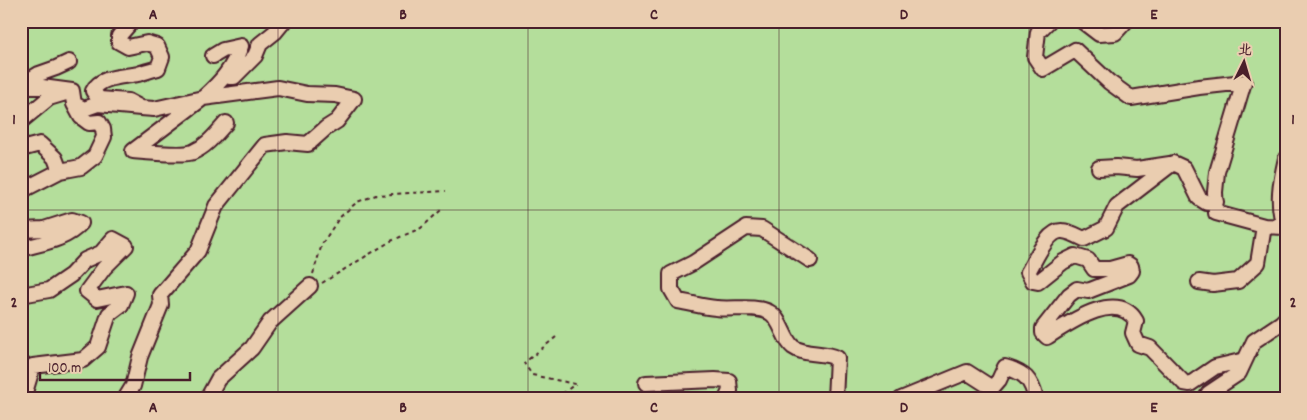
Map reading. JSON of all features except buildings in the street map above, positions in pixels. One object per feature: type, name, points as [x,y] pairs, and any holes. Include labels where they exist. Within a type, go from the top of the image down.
[{"type":"street","points":[[132,21],[119,36],[119,42],[128,47],[147,43],[157,46],[162,57],[158,68],[136,74],[117,76],[98,85],[93,91],[99,98],[128,101],[141,108]]},
{"type":"street","points":[[213,56],[223,50],[241,46],[230,77],[234,78],[255,56],[260,44],[275,32],[284,21]]},
{"type":"street","points":[[1049,21],[1038,32],[1035,57],[1044,69],[1076,50],[1108,82],[1131,98],[1244,82],[1217,172],[1216,213],[1264,226],[1285,228],[1279,201],[1281,179],[1286,158]]},
{"type":"street","points":[[1038,32],[1060,21]]},
{"type":"street","points":[[1082,21],[1099,34],[1115,33],[1126,21]]},
{"type":"street","points":[[226,124],[209,142],[191,153],[155,154],[133,151],[203,98],[222,81],[235,61]]},
{"type":"street","points":[[69,62],[39,74],[21,85],[22,87],[42,87],[73,97],[84,109],[98,104],[154,109],[203,98],[278,88],[307,94],[335,95],[354,99],[337,121],[308,144],[286,142],[265,146],[216,206],[198,251],[160,295],[161,305],[140,357],[133,386],[125,399]]},
{"type":"street","points":[[21,121],[50,98],[73,97]]},
{"type":"street","points":[[21,191],[60,171],[81,167],[95,156],[104,137],[103,129],[99,122],[88,123],[81,117],[73,97]]},
{"type":"street","points":[[21,149],[40,144],[55,158],[60,171]]},
{"type":"street","points":[[1099,168],[1137,169],[1173,163],[1184,168],[1199,198],[1207,203],[1216,202]]},
{"type":"street","points":[[1173,163],[1117,206],[1106,228],[1084,239],[1062,231],[1054,233],[1047,239],[1028,272],[1033,282],[1038,282],[1063,262],[1075,256],[1088,260],[1094,269],[1110,269],[1128,264],[1131,266],[1132,272],[1129,275],[1088,291],[1077,289],[1069,295],[1043,328],[1043,333],[1047,337],[1078,318],[1099,309],[1120,308],[1131,312],[1136,320],[1132,333],[1138,344],[1150,348],[1184,383],[1190,384],[1215,367],[1245,360]]},
{"type":"street","points":[[21,230],[44,229],[72,220],[81,223],[74,232],[46,243],[21,249]]},
{"type":"street","points":[[1199,282],[1213,284],[1238,282],[1258,263],[1264,226]]},
{"type":"street","points":[[810,260],[762,229],[746,228],[693,263],[671,274],[671,289],[678,301],[722,309],[758,308],[772,313],[792,346],[802,352],[828,354],[837,358],[835,399]]},
{"type":"street","points":[[21,295],[49,290],[71,275],[85,260],[101,253],[113,239],[126,246],[104,268],[86,292],[97,298],[126,293],[121,305],[109,314],[98,346],[83,360],[33,366],[23,399]]},
{"type":"street","points":[[207,399],[218,379],[252,348],[270,322],[310,286]]},
{"type":"street","points":[[1205,399],[1209,393],[1239,373],[1254,341],[1286,318]]},
{"type":"street","points":[[901,399],[966,372],[992,388],[999,380],[1005,368],[1024,375],[1033,385],[1036,399]]},
{"type":"street","points":[[646,383],[729,381],[730,391],[726,399]]},
{"type":"path","points":[[441,210],[421,228],[391,240],[320,284],[310,286],[322,244],[339,218],[357,202],[376,195],[446,191]]},
{"type":"path","points":[[556,337],[524,364],[532,375],[575,384],[556,399]]},
{"type":"green space","points":[[21,21],[1286,21],[1286,399],[21,399]]}]
